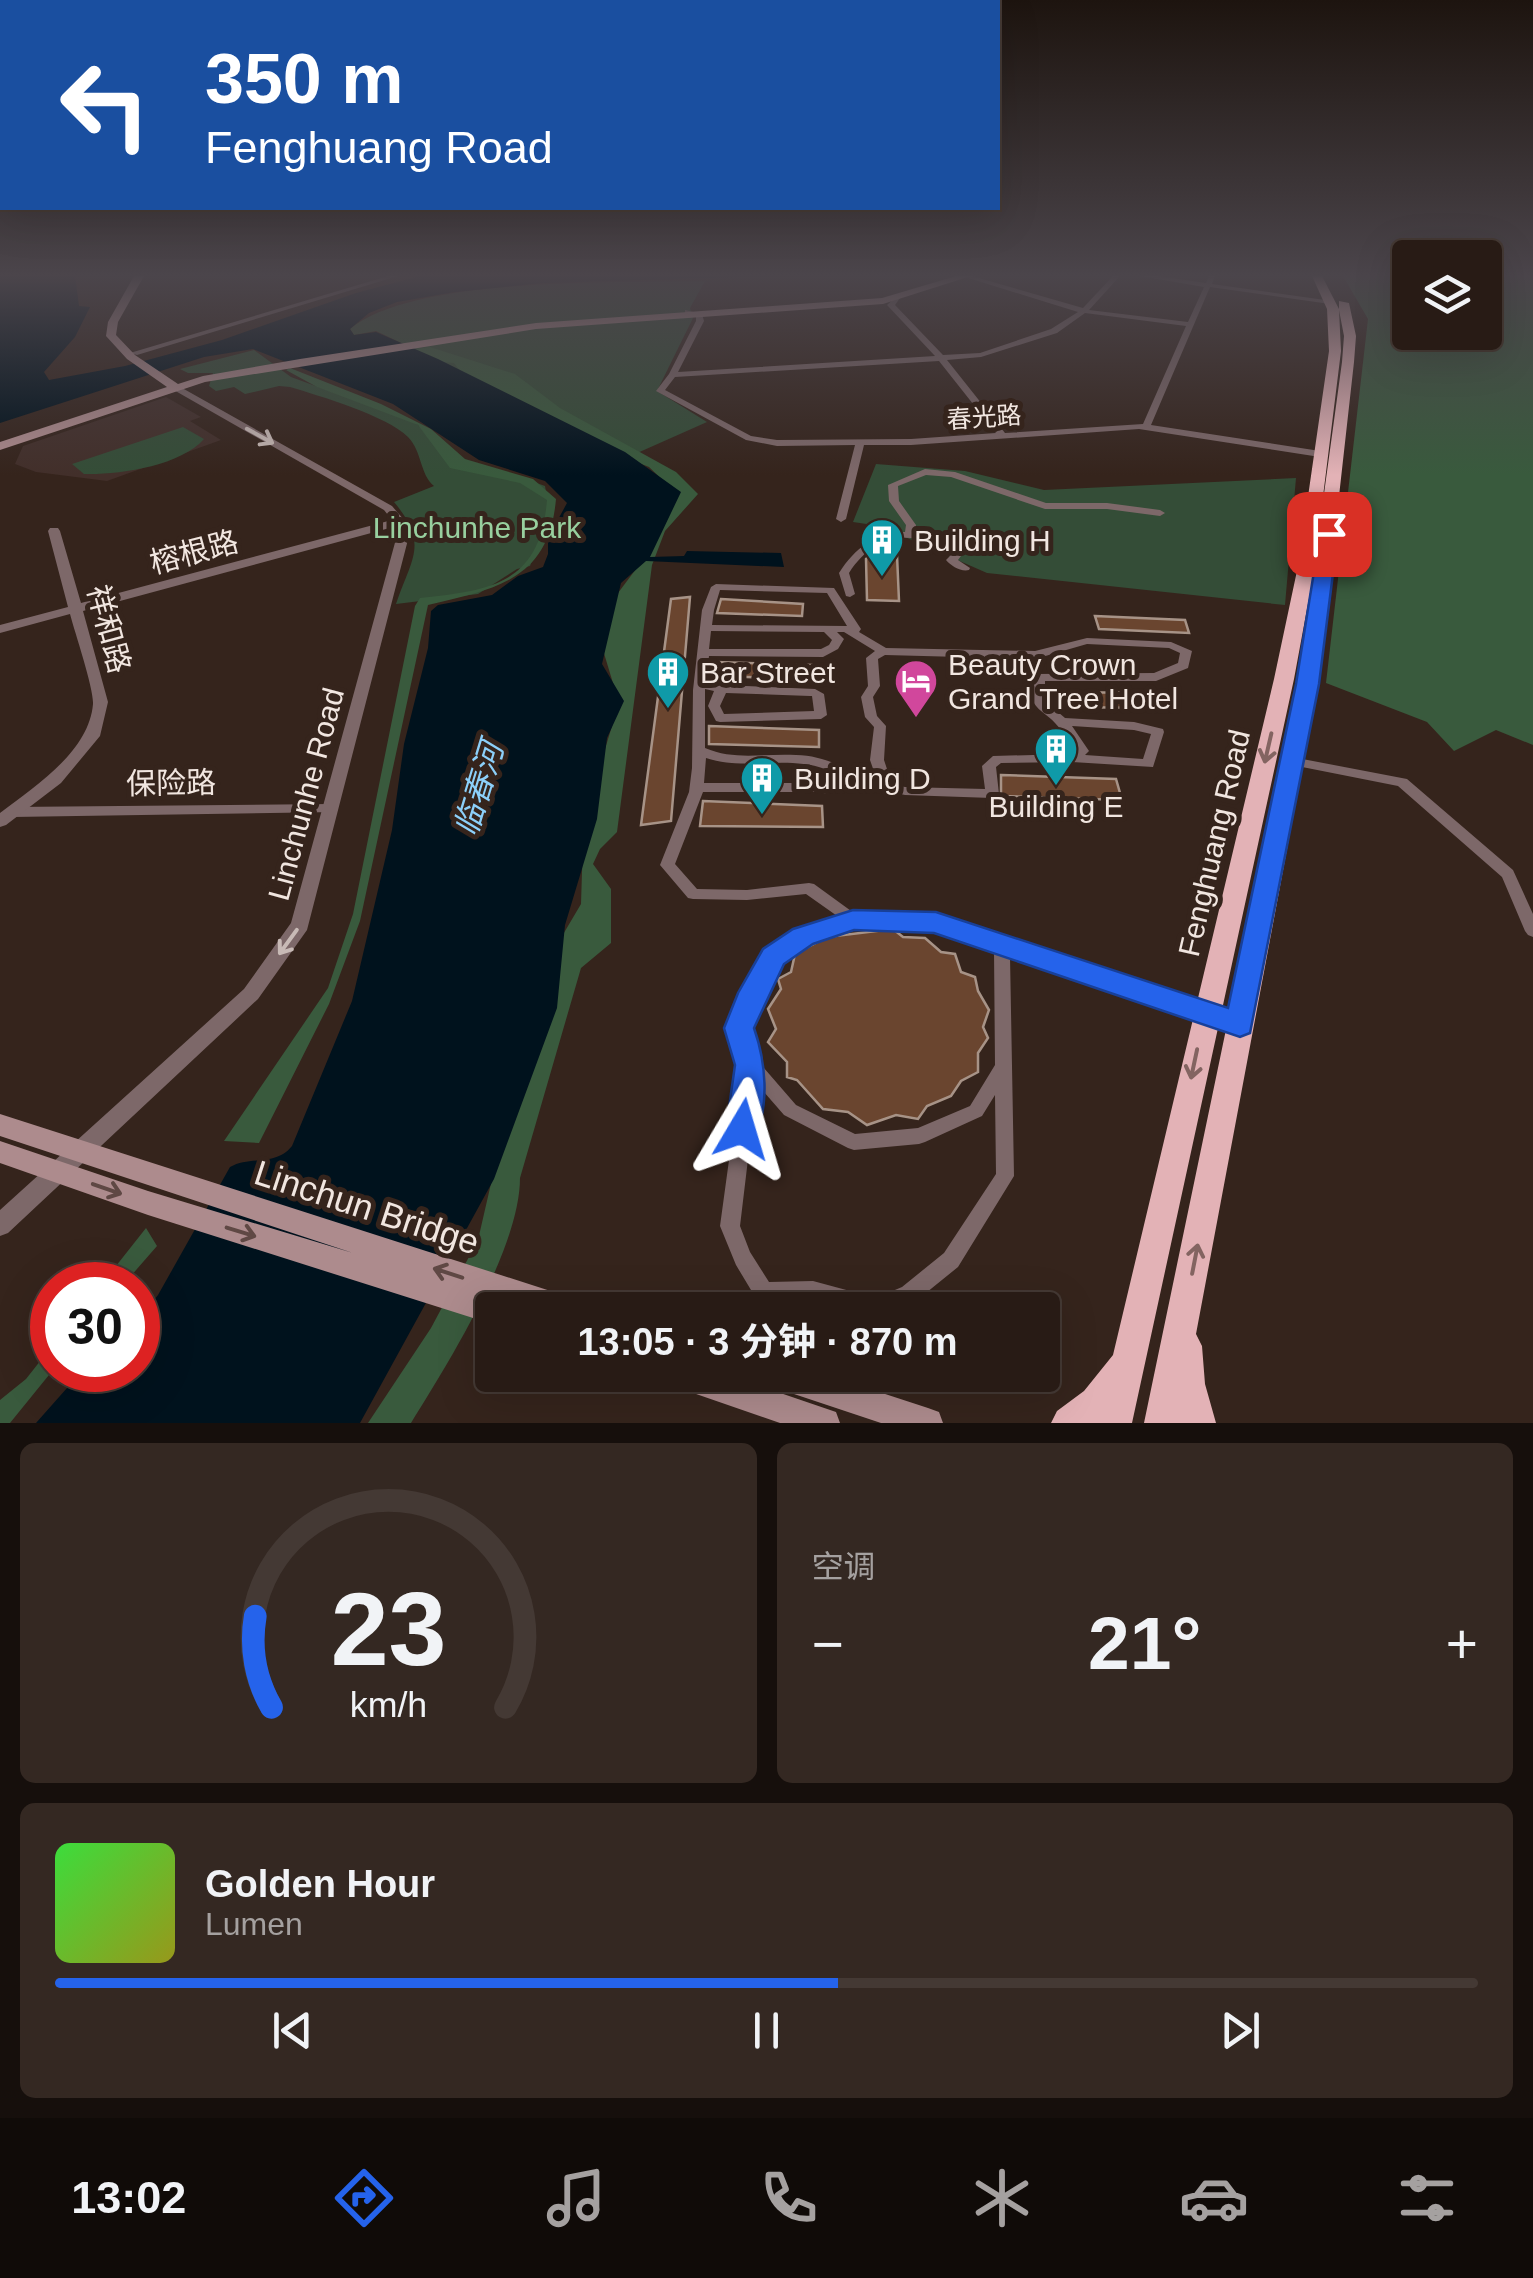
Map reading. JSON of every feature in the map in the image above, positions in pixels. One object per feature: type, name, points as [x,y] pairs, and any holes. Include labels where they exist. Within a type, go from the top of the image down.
[{"type":"highway","name":"Fenghuang Road","points":[[1162,1423],[1292,761],[1306,566],[1334,342]]},
{"type":"highway","name":"Fenghuang Road","points":[[1114,1423],[1205,1014],[1326,562],[1349,342]]},
{"type":"highway","points":[[1186,1303],[1185,1354],[1198,1423]]},
{"type":"highway","points":[[1069,1423],[1096,1403],[1128,1362]]},
{"type":"main road","points":[[119,342],[168,381]]},
{"type":"main road","points":[[0,445],[168,381],[415,342]]},
{"type":"main road","name":"Linchun Bridge","points":[[0,1125],[510,1292]]},
{"type":"main road","name":"Linchun Bridge","points":[[0,1152],[148,1203],[475,1305]]},
{"type":"main road","points":[[734,1392],[824,1423]]},
{"type":"main road","points":[[833,1392],[928,1423]]},
{"type":"street","points":[[134,355],[176,342]]},
{"type":"street","points":[[673,374],[689,342]]},
{"type":"street","points":[[927,342],[1002,435]]},
{"type":"street","points":[[673,374],[942,359],[982,355],[1024,342]]},
{"type":"street","points":[[1146,426],[1184,342]]},
{"type":"street","name":"春光路","points":[[673,374],[660,391],[762,442],[860,444],[1146,426],[1320,454]]},
{"type":"street","points":[[168,381],[388,508],[400,522]]},
{"type":"street","points":[[841,518],[860,444]]},
{"type":"street","points":[[910,533],[911,525],[894,500],[894,485],[925,472],[968,476],[1045,506],[1107,506],[1160,513]]},
{"type":"street","name":"榕根路","points":[[0,628],[400,522]]},
{"type":"street","name":"Linchunhe Road","points":[[0,1225],[260,980],[300,926],[405,528],[400,522]]},
{"type":"street","name":"祥和路","points":[[6,816],[55,779],[92,736],[100,702],[54,530]]},
{"type":"street","points":[[850,594],[844,573],[853,555],[887,536],[910,533],[950,550],[956,556],[951,560],[965,568]]},
{"type":"street","points":[[708,628],[855,629],[830,590],[716,588],[708,610],[700,684],[696,788],[668,865],[693,894],[746,895],[809,888],[853,920]]},
{"type":"street","points":[[848,630],[883,651],[1034,656],[1087,641],[1171,644],[1186,651],[1184,665],[1156,676],[1039,677],[1036,698],[1041,708],[1061,722],[1082,751],[1072,758]]},
{"type":"street","points":[[704,652],[824,653],[834,648],[838,638],[829,631]]},
{"type":"street","points":[[883,651],[872,658],[874,686],[867,696],[872,706],[870,717],[880,726],[877,760],[886,787]]},
{"type":"street","points":[[700,684],[721,690],[811,692],[818,694],[821,715],[720,718],[714,706],[721,690]]},
{"type":"street","points":[[696,788],[750,784],[992,794],[987,774],[998,758],[1148,764],[1158,732],[1134,726],[1061,722]]},
{"type":"street","points":[[698,750],[711,758],[816,759],[832,767],[826,790]]},
{"type":"street","points":[[1292,761],[1402,782],[1508,874],[1533,931]]},
{"type":"street","name":"保险路","points":[[6,816],[331,809]]},
{"type":"street","points":[[760,1292],[730,1226],[750,1065],[739,1028],[774,956],[803,936],[853,920],[936,922],[1240,1024]]},
{"type":"street","points":[[912,1292],[951,1260],[1005,1176],[1002,946]]},
{"type":"street","points":[[750,1065],[790,1110],[854,1142],[919,1136],[976,1110],[1004,1066]]},
{"type":"shaded area","points":[[166,397],[201,417],[190,421],[221,440],[107,481],[36,472],[15,464],[23,446]]},
{"type":"green space","points":[[400,342],[681,342],[657,391],[707,422],[635,454]]},
{"type":"green space","points":[[1365,342],[1392,342],[1392,350],[1502,350],[1502,342],[1533,342],[1533,745],[1496,730],[1454,751],[1427,722],[1326,683]]},
{"type":"green space","points":[[430,347],[515,374],[560,408],[676,472],[698,494],[665,531],[652,565],[617,832],[600,849],[593,864],[611,889],[611,943],[581,968],[496,1270],[486,1292],[475,1292],[475,1313],[411,1423],[368,1423],[431,1328],[478,1240],[501,1140],[555,948],[581,904],[583,840],[619,703],[603,650],[612,601],[636,569],[677,494],[649,467],[578,439],[462,373],[454,363],[365,356]]},
{"type":"green space","name":"Linchunhe Park","points":[[254,350],[291,377],[414,422],[476,469],[517,476],[545,486],[550,516],[530,566],[517,569],[478,594],[396,604],[412,562],[414,540],[394,502],[434,486],[413,443],[385,422],[290,387],[245,394],[234,387],[216,391],[209,386],[213,373],[188,373],[180,369]]},
{"type":"green space","points":[[290,368],[381,404],[431,429],[465,459],[533,479],[556,499],[543,547],[530,564],[497,586],[428,605],[360,921],[329,1004],[259,1143],[224,1141],[328,988],[353,914],[415,606],[420,598],[490,586],[523,566],[542,528],[547,500],[520,483],[450,468],[418,425],[317,387],[286,370]]},
{"type":"green space","points":[[183,427],[204,439],[165,462],[98,474],[84,474],[72,464]]},
{"type":"green space","points":[[876,464],[965,471],[1044,490],[1296,478],[1285,605],[987,573],[880,526],[853,522]]},
{"type":"green space","points":[[146,1228],[157,1246],[143,1262],[119,1262]]},
{"type":"green space","points":[[30,1374],[30,1392],[35,1392],[10,1423],[0,1423],[0,1400]]},
{"type":"water","name":"临春河","points":[[0,342],[70,342],[44,372],[49,380],[125,366],[213,342],[400,342],[625,452],[681,492],[650,557],[684,556],[687,551],[781,553],[784,567],[646,561],[621,583],[602,664],[624,701],[607,738],[597,819],[565,925],[557,1008],[494,1179],[360,1423],[36,1423],[63,1392],[160,1392],[160,1291],[230,1167],[270,1159],[292,1146],[352,1001],[392,830],[404,744],[428,648],[431,611],[438,605],[492,595],[518,576],[543,567],[548,538],[567,503],[545,481],[479,460],[393,404],[253,349],[204,357],[0,423]]},
{"type":"building","name":"Building H","points":[[871,554],[897,555],[899,601],[867,600],[866,559]]},
{"type":"building","name":"Bar Street","points":[[690,597],[671,821],[641,825],[671,599]]},
{"type":"building","points":[[721,599],[803,604],[802,616],[717,613]]},
{"type":"building","points":[[1095,616],[1185,620],[1189,633],[1099,629]]},
{"type":"building","points":[[715,662],[812,665],[812,679],[712,676]]},
{"type":"building","points":[[1052,692],[1155,693],[1161,708],[1058,707]]},
{"type":"building","points":[[709,726],[819,730],[819,747],[709,744]]},
{"type":"building","name":"Building E","points":[[1001,775],[1116,779],[1122,800],[1001,796]]},
{"type":"building","name":"Building D","points":[[703,801],[822,806],[823,827],[700,826]]},
{"type":"building","points":[[893,929],[903,937],[925,938],[941,952],[955,954],[961,972],[975,977],[989,1010],[983,1027],[988,1038],[978,1053],[978,1072],[961,1081],[951,1096],[927,1106],[918,1119],[896,1115],[867,1125],[848,1112],[823,1109],[797,1080],[787,1077],[787,1062],[768,1042],[776,1029],[768,1009],[781,989],[778,979],[791,972],[795,954],[827,937]]},
{"type":"place","name":"Building H","points":[[882,578]]},
{"type":"place","name":"Bar Street","points":[[668,710]]},
{"type":"place","name":"Beauty Crown Grand Tree Hotel","points":[[916,719]]},
{"type":"place","name":"Building E","points":[[1056,787]]},
{"type":"place","name":"Building D","points":[[762,816]]},
{"type":"route","points":[[742,1129],[750,1065],[739,1028],[749,1002],[774,956],[803,936],[853,920],[936,922],[1033,958],[1240,1024],[1308,684],[1329,534]]}]
